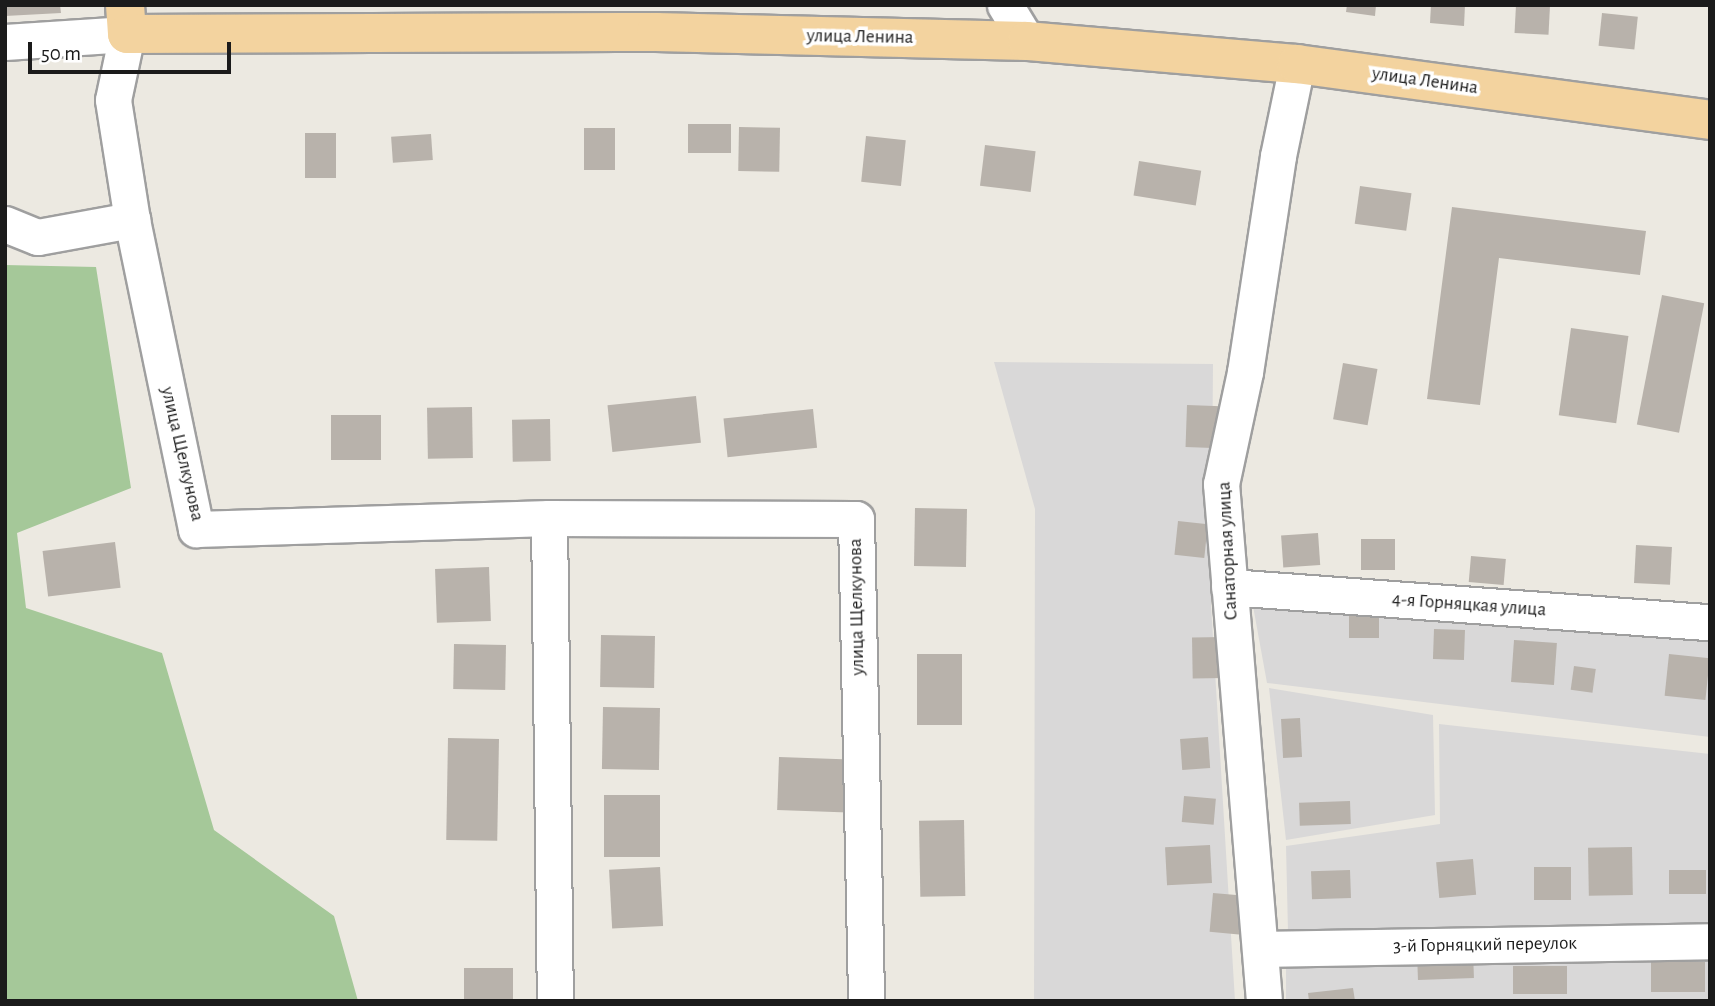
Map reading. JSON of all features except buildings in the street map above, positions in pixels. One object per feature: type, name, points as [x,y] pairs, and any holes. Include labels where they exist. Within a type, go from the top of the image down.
[{"type":"main road","name":"улица Ленина","points":[[126,20],[1027,41],[1297,64],[1710,120]]},
{"type":"street","points":[[1005,5],[1027,41]]},
{"type":"street","name":"улица Ленина","points":[[5,42],[126,20]]},
{"type":"street","name":"улица Щелкунова","points":[[126,20],[113,100],[132,220],[196,528],[549,518],[856,519],[866,1001]]},
{"type":"street","name":"Санаторная улица","points":[[1264,1001],[1222,484],[1245,372],[1278,156],[1297,64]]},
{"type":"street","points":[[5,224],[38,237],[132,220]]},
{"type":"street","points":[[549,518],[555,1001]]},
{"type":"street","name":"4-я Горняцкая улица","points":[[1229,587],[1710,622]]},
{"type":"street","name":"3-й Горняцкий переулок","points":[[1261,949],[1710,942]]},
{"type":"shaded area","points":[[994,362],[1213,364],[1211,605],[1235,1001],[1034,1001],[1035,509]]},
{"type":"shaded area","points":[[1253,606],[1710,640],[1710,737],[1267,683]]},
{"type":"shaded area","points":[[1269,688],[1433,715],[1435,815],[1286,840]]},
{"type":"shaded area","points":[[1439,724],[1710,754],[1710,923],[1288,932],[1286,846],[1440,824]]},
{"type":"shaded area","points":[[1286,957],[1710,957],[1710,1001],[1286,1001]]},
{"type":"green space","points":[[5,265],[96,267],[131,488],[17,533],[26,608],[162,653],[214,830],[334,916],[358,1001],[5,1001]]}]
